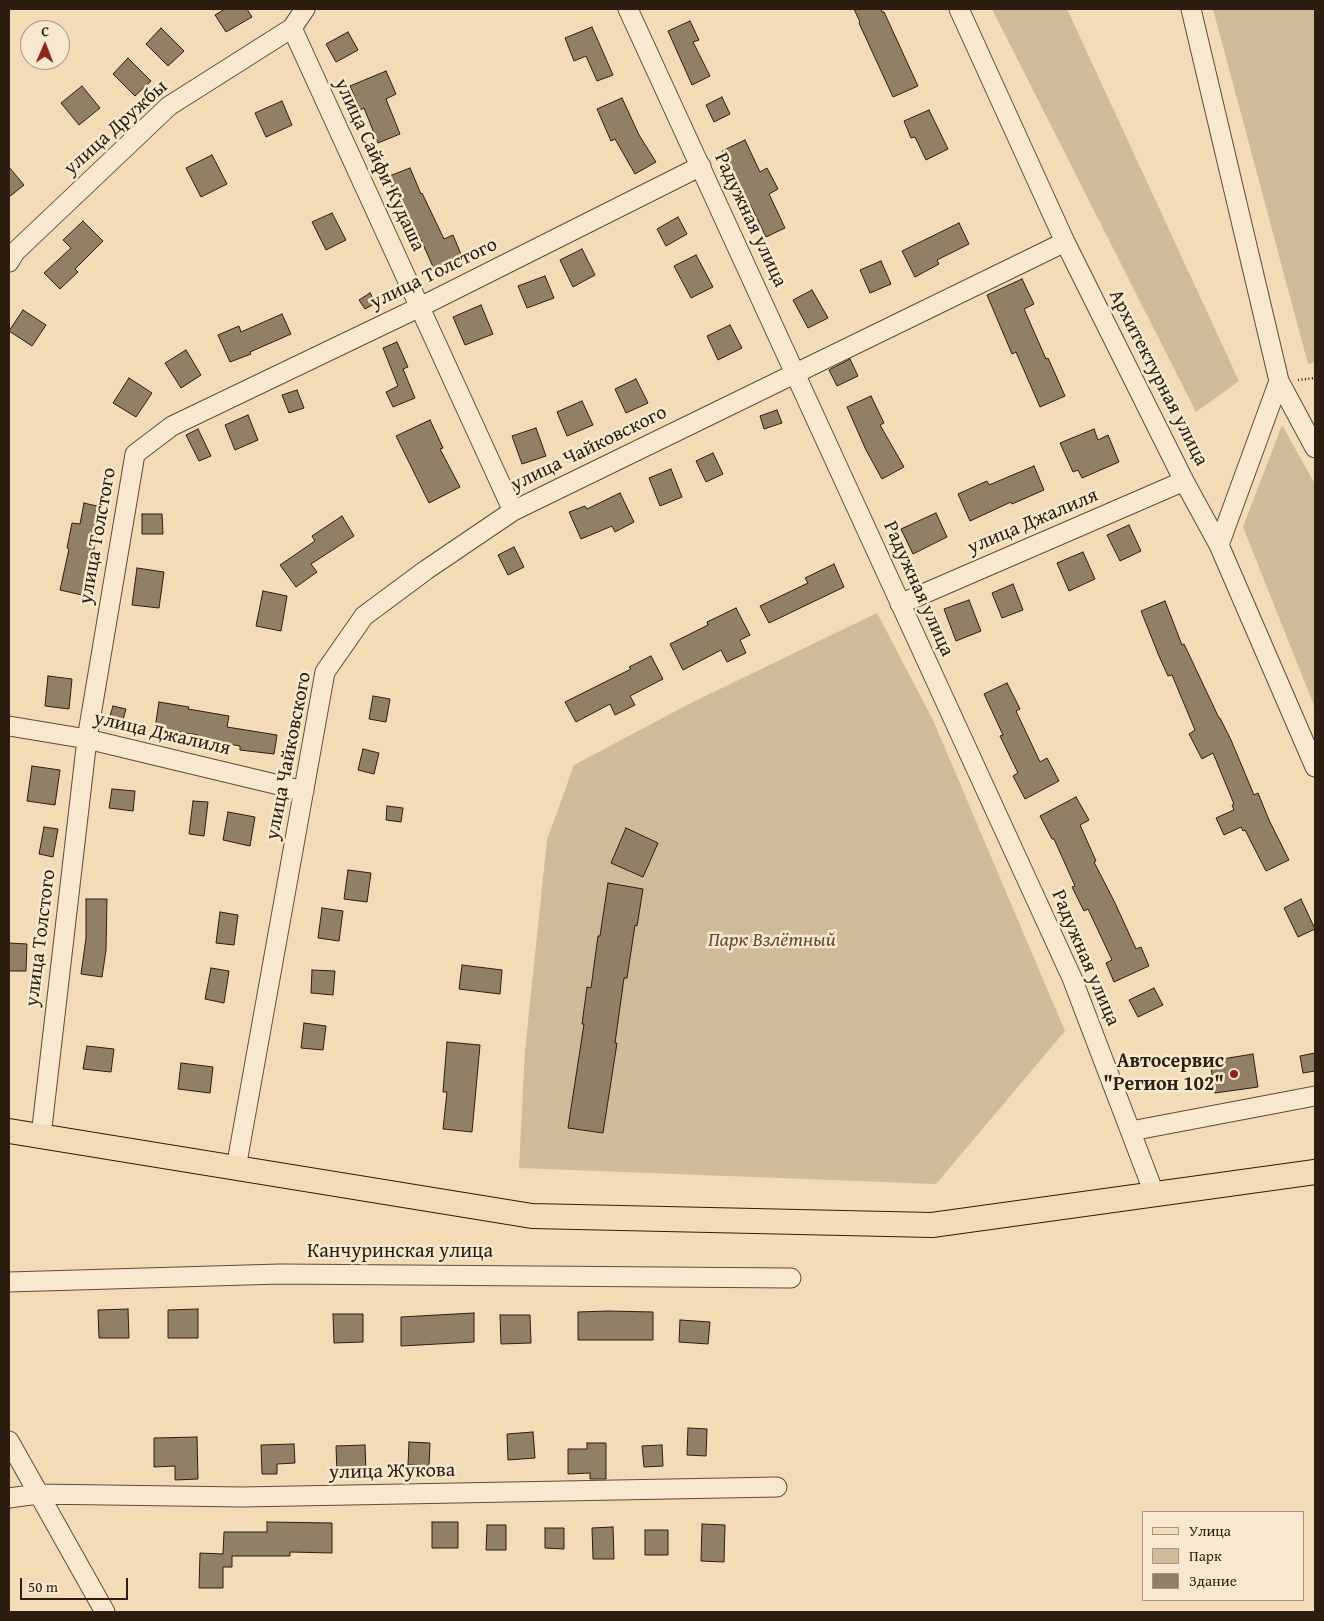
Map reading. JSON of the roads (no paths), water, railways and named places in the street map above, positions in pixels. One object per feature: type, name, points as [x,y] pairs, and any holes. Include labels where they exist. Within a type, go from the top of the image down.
[{"type":"main road","points":[[9,1131],[532,1216],[932,1225],[1315,1172]]},
{"type":"street","points":[[292,28],[305,9]]},
{"type":"street","name":"Радужная улица","points":[[628,9],[1072,978],[1154,1193]]},
{"type":"street","name":"Архитектурная улица","points":[[959,9],[1065,242],[1184,481],[1219,545],[1315,768]]},
{"type":"street","points":[[1190,9],[1279,381],[1315,448]]},
{"type":"street","name":"улица Дружбы","points":[[11,253],[169,106],[292,28]]},
{"type":"street","name":"улица Сайфи Кудаша","points":[[292,28],[513,511]]},
{"type":"street","name":"улица Толстого","points":[[41,1136],[87,739],[135,454],[172,426],[420,307],[701,166]]},
{"type":"street","name":"улица Чайковского","points":[[236,1168],[325,672],[364,616],[426,570],[513,511],[1065,242]]},
{"type":"street","points":[[1219,545],[1279,381]]},
{"type":"street","name":"улица Джалиля","points":[[900,604],[1184,481]]},
{"type":"street","name":"улица Джалиля","points":[[9,726],[87,739],[304,791]]},
{"type":"street","points":[[1131,1131],[1315,1096]]},
{"type":"street","name":"Канчуринская улица","points":[[9,1282],[280,1274],[791,1278]]},
{"type":"street","points":[[9,1441],[105,1612]]},
{"type":"street","name":"улица Жукова","points":[[9,1498],[38,1494],[242,1497],[777,1487]]},
{"type":"place","name":"Автосервис \"Регион 102\"","points":[[1234,1074]]},
{"type":"park label","name":"Парк Взлётный","points":[[772,941]]}]
